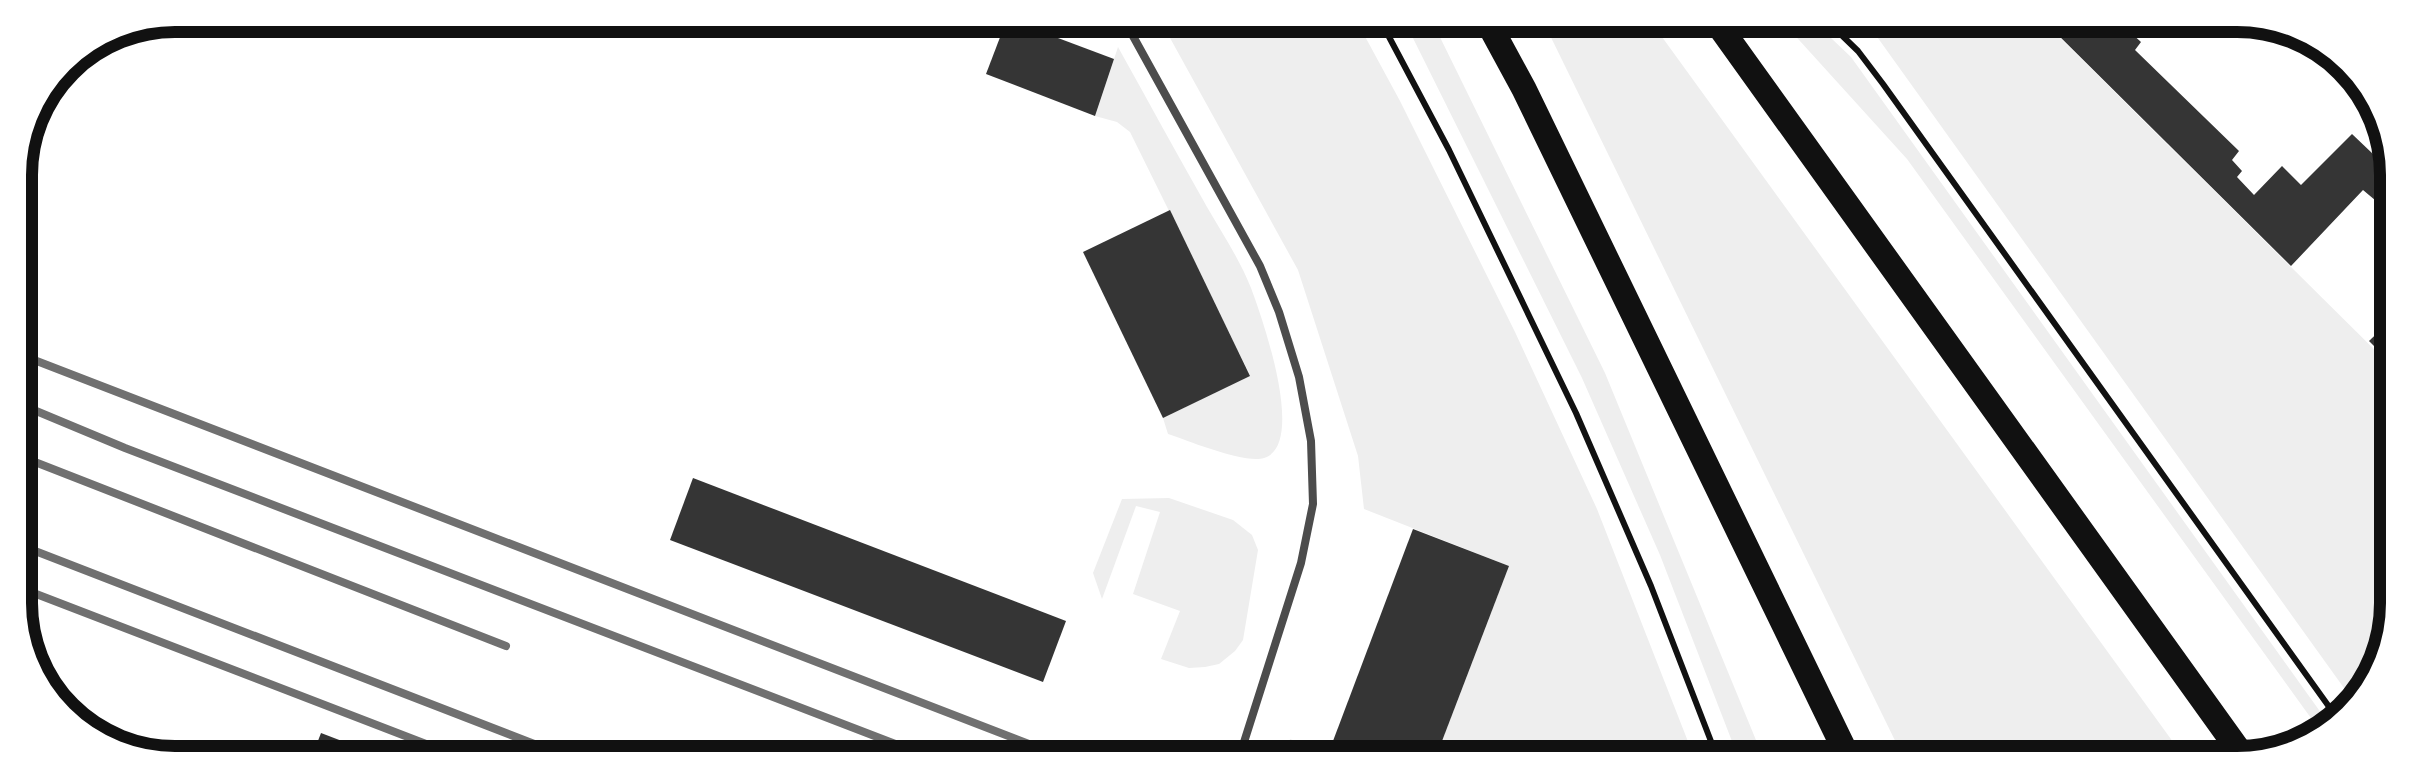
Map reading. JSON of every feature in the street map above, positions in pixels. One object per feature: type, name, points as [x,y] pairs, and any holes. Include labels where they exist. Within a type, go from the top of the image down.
[{"type":"main road","points":[[1493,32],[1844,746]]},
{"type":"main road","points":[[1723,32],[2236,746]]},
{"type":"lane","points":[[1131,32],[1260,266],[1279,312],[1298,377],[1311,441],[1312,504],[1301,563],[1243,746]]},
{"type":"path","points":[[1386,32],[1449,150],[1576,412],[1651,586],[1712,746]]},
{"type":"path","points":[[1837,32],[1883,84],[2331,710]]},
{"type":"shaded area","points":[[1167,32],[1363,32],[1515,332],[1597,509],[1690,746],[1440,746],[1509,566],[1364,509],[1358,456],[1298,270]]},
{"type":"shaded area","points":[[1410,32],[1437,32],[1605,373],[1758,746],[1734,746],[1660,555],[1582,378]]},
{"type":"shaded area","points":[[1548,32],[1658,32],[2176,746],[1898,746]]},
{"type":"shaded area","points":[[1792,32],[1825,32],[1851,57],[2324,717],[2314,723],[1907,159]]},
{"type":"shaded area","points":[[1874,32],[2054,32],[2380,355],[2380,604],[2369,658],[2348,693]]},
{"type":"shaded area","points":[[1118,47],[1236,257],[1256,303],[1282,406],[1282,430],[1276,448],[1264,458],[1231,455],[1168,434],[1163,418],[1250,375],[1130,132],[1117,122],[1095,116]]},
{"type":"shaded area","points":[[1169,498],[1233,520],[1252,535],[1258,550],[1243,640],[1219,664],[1189,668],[1161,659],[1180,611],[1133,594],[1160,512],[1136,506],[1102,599],[1093,573],[1122,499]]},
{"type":"shaded area","points":[[1290,739],[1308,746],[1288,746]]},
{"type":"building","points":[[1002,32],[1042,32],[1114,59],[1095,116],[986,74]]},
{"type":"building","points":[[2055,32],[2130,32],[2141,42],[2135,50],[2239,151],[2232,160],[2242,171],[2237,177],[2254,195],[2282,166],[2301,185],[2352,134],[2373,154],[2377,149],[2380,204],[2363,190],[2291,266]]},
{"type":"building","points":[[1170,210],[1250,376],[1163,418],[1083,252]]},
{"type":"building","points":[[2380,330],[2380,352],[2369,341]]},
{"type":"building","points":[[693,478],[1066,621],[1043,682],[670,540]]},
{"type":"building","points":[[1413,529],[1509,566],[1440,746],[1346,746],[1333,741]]},
{"type":"building","points":[[321,733],[355,746],[316,746]]},
{"type":"railway","points":[[33,360],[1034,746]]},
{"type":"railway","points":[[33,410],[901,746]]},
{"type":"railway","points":[[33,461],[506,646]]},
{"type":"railway","points":[[33,550],[539,746]]},
{"type":"railway","points":[[33,593],[431,746]]}]
